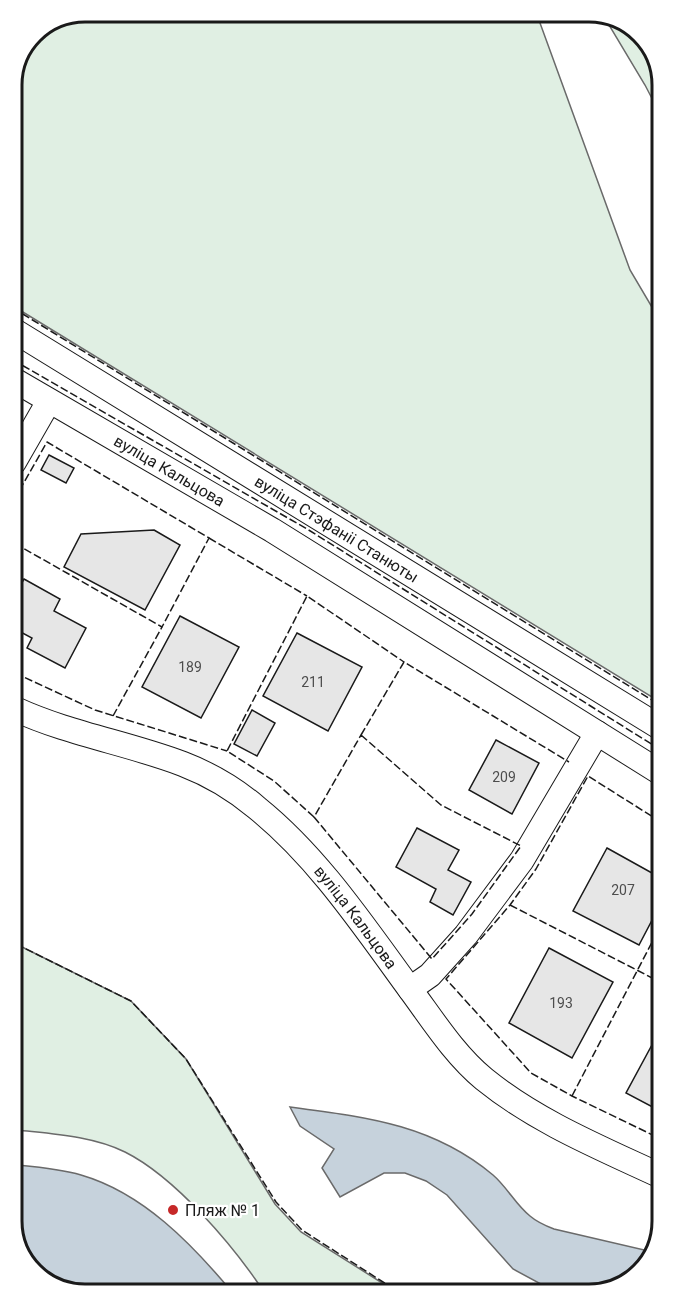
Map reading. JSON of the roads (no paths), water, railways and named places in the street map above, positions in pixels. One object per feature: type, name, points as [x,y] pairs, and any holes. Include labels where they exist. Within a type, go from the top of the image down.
[{"type":"street","name":"вуліца Стэфаніі Станюты","points":[[23,336],[652,722]]},
{"type":"street","name":"вуліца Кальцова","points":[[23,385],[272,530],[652,767]]},
{"type":"street","points":[[23,447],[49,400]]},
{"type":"street","name":"вуліца Кальцова","points":[[22,712],[74,731],[184,764],[221,783],[257,807],[292,840],[329,881],[450,1044],[483,1078],[528,1110],[564,1130],[652,1172]]},
{"type":"street","points":[[410,989],[430,975],[466,935],[522,860],[597,733]]},
{"type":"place","name":"Пляж № 1","points":[[173,1210]]}]
